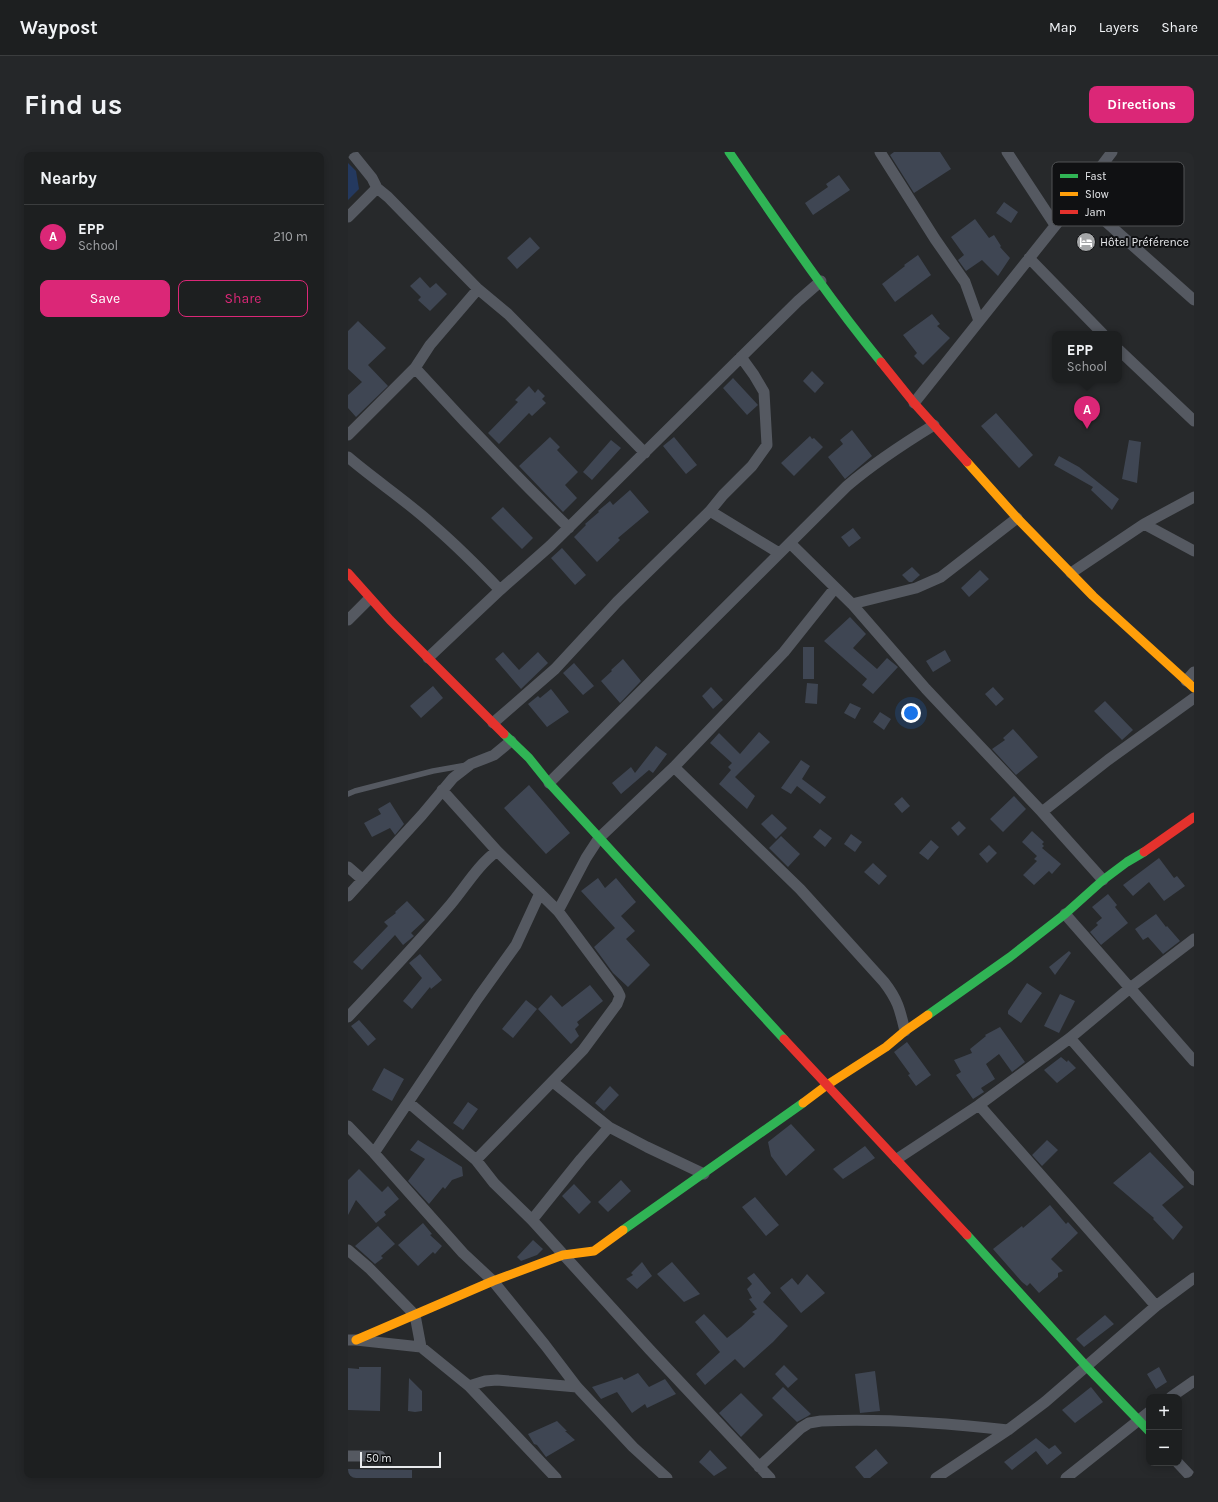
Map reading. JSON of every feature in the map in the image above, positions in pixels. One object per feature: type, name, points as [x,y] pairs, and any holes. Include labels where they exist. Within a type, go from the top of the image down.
[{"type":"street","points":[[351,152],[372,178],[377,188],[388,197],[478,289],[508,314],[645,453]]},
{"type":"street","points":[[729,152],[772,215],[859,335],[914,403],[1017,518],[1093,596],[1190,684],[1194,672]]},
{"type":"street","points":[[880,152],[935,239],[965,282],[979,321]]},
{"type":"street","points":[[1007,152],[1052,220]]},
{"type":"street","points":[[1104,162],[1112,152]]},
{"type":"street","points":[[348,217],[377,188]]},
{"type":"street","points":[[914,403],[1054,226]]},
{"type":"street","points":[[1111,226],[1194,300]]},
{"type":"street","points":[[1029,258],[1100,331]]},
{"type":"street","points":[[428,658],[569,528],[798,301],[821,281]]},
{"type":"street","points":[[348,435],[415,368],[430,345],[478,289]]},
{"type":"street","points":[[1122,353],[1194,421]]},
{"type":"street","points":[[493,723],[555,669],[617,602],[710,511],[722,495],[752,466],[767,445],[764,392],[754,375],[741,358]]},
{"type":"street","points":[[415,368],[464,422],[569,528]]},
{"type":"street","points":[[549,784],[638,693],[736,598],[778,553],[847,486],[871,466],[934,425]]},
{"type":"street","points":[[348,457],[434,525],[500,590]]},
{"type":"street","points":[[1071,573],[1144,524],[1194,497]]},
{"type":"street","points":[[710,511],[778,553]]},
{"type":"street","points":[[852,604],[916,588],[941,577],[1017,518]]},
{"type":"street","points":[[1144,524],[1194,551]]},
{"type":"street","points":[[790,543],[852,604],[926,689],[1042,812],[1103,880]]},
{"type":"street","points":[[348,573],[369,599],[529,758],[549,784],[897,1159],[1086,1366],[1148,1430]]},
{"type":"street","points":[[558,911],[582,865],[599,838],[674,767],[784,652],[835,588]]},
{"type":"street","points":[[348,620],[369,599]]},
{"type":"street","points":[[1042,812],[1108,760],[1194,698]]},
{"type":"street","points":[[348,896],[422,816],[452,778],[471,764],[494,755],[511,741]]},
{"type":"street","points":[[674,767],[800,889],[884,982],[894,995],[900,1010],[905,1031]]},
{"type":"street","points":[[442,790],[497,851],[558,911],[620,996],[617,1004],[583,1050],[553,1082],[521,1112],[476,1160]]},
{"type":"street","points":[[352,1340],[415,1315],[493,1281],[563,1255],[594,1251],[827,1085],[886,1047],[905,1031],[1010,957],[1065,914],[1103,880],[1127,862],[1194,817]]},
{"type":"street","points":[[348,1017],[400,962],[453,902],[484,863],[497,851]]},
{"type":"street","points":[[348,867],[363,880]]},
{"type":"street","points":[[374,1153],[478,998],[516,945],[540,893]]},
{"type":"street","points":[[1065,914],[1194,1061]]},
{"type":"street","points":[[897,1159],[978,1105],[1070,1038],[1130,988],[1194,939]]},
{"type":"street","points":[[1070,1038],[1194,1180]]},
{"type":"street","points":[[553,1082],[609,1127],[704,1174]]},
{"type":"street","points":[[408,1102],[476,1160],[494,1183],[532,1220],[650,1350],[770,1478]]},
{"type":"street","points":[[978,1105],[1156,1306]]},
{"type":"street","points":[[348,1126],[463,1253],[493,1281],[577,1386],[633,1447],[667,1478]]},
{"type":"street","points":[[532,1220],[609,1127]]},
{"type":"street","points":[[348,1250],[369,1268],[415,1315],[421,1347]]},
{"type":"street","points":[[936,1478],[1008,1430],[1045,1402],[1156,1306],[1194,1278]]},
{"type":"street","points":[[352,1340],[421,1347],[469,1386],[556,1478]]},
{"type":"street","points":[[469,1386],[485,1381],[497,1380],[577,1386]]},
{"type":"street","points":[[1175,1394],[1194,1381]]},
{"type":"street","points":[[1066,1478],[1146,1414]]},
{"type":"street","points":[[759,1466],[801,1428],[809,1423],[821,1421],[897,1420],[1008,1430]]},
{"type":"street","points":[[348,1456],[380,1456]]},
{"type":"street","points":[[1181,1466],[1192,1478]]},
{"type":"lane","points":[[348,794],[433,771],[471,764]]},
{"type":"shaded area","points":[[348,163],[356,171],[359,189],[348,200]]},
{"type":"building","points":[[894,152],[940,152],[951,169],[914,193],[890,155]]},
{"type":"building","points":[[839,175],[850,190],[813,215],[805,203],[828,187],[826,184]]},
{"type":"building","points":[[1004,202],[1018,212],[1011,223],[996,213]]},
{"type":"building","points":[[975,219],[989,238],[994,235],[1001,246],[1000,247],[1010,258],[998,276],[982,260],[966,271],[958,260],[964,255],[951,237]]},
{"type":"building","points":[[530,237],[540,248],[517,269],[507,258]]},
{"type":"building","points":[[918,255],[931,275],[895,302],[882,284]]},
{"type":"building","points":[[420,277],[430,288],[436,283],[447,294],[430,311],[418,300],[421,297],[410,286]]},
{"type":"building","points":[[932,314],[940,324],[937,326],[950,338],[923,365],[914,356],[917,353],[903,335]]},
{"type":"building","points":[[358,321],[386,348],[368,365],[388,386],[356,417],[348,408],[348,395],[362,382],[348,369],[348,331]]},
{"type":"building","points":[[812,371],[824,383],[815,393],[803,381]]},
{"type":"building","points":[[733,378],[758,405],[747,415],[723,388]]},
{"type":"building","points":[[529,386],[535,393],[538,389],[545,396],[542,399],[546,403],[532,416],[529,413],[499,444],[488,433],[518,402],[515,400]]},
{"type":"building","points":[[996,413],[1033,455],[1019,468],[981,426]]},
{"type":"building","points":[[852,430],[872,456],[845,479],[828,457],[843,444],[840,440]]},
{"type":"building","points":[[810,436],[823,447],[794,476],[781,463]]},
{"type":"building","points":[[550,437],[560,447],[557,450],[578,472],[565,485],[577,498],[563,512],[519,466]]},
{"type":"building","points":[[674,437],[697,465],[686,474],[663,446]]},
{"type":"building","points":[[611,440],[621,448],[592,480],[583,472]]},
{"type":"building","points":[[1129,440],[1141,442],[1137,483],[1122,479]]},
{"type":"building","points":[[1059,456],[1079,467],[1119,499],[1112,510],[1091,490],[1093,487],[1054,465]]},
{"type":"building","points":[[630,490],[649,512],[618,538],[620,540],[597,562],[574,537],[586,525],[585,524],[599,512],[598,511],[610,501],[613,505]]},
{"type":"building","points":[[503,507],[533,538],[522,549],[491,518]]},
{"type":"building","points":[[853,528],[861,538],[849,547],[841,537]]},
{"type":"building","points":[[562,548],[586,575],[575,585],[551,558]]},
{"type":"building","points":[[912,567],[920,575],[912,582],[909,582],[902,575]]},
{"type":"building","points":[[980,570],[989,579],[969,597],[961,588]]},
{"type":"building","points":[[850,617],[866,634],[853,648],[877,669],[887,658],[898,667],[873,694],[862,685],[867,679],[824,641]]},
{"type":"building","points":[[803,647],[814,647],[814,679],[803,679]]},
{"type":"building","points":[[945,650],[951,661],[933,672],[926,661]]},
{"type":"building","points":[[503,652],[519,670],[538,652],[548,663],[521,689],[495,659]]},
{"type":"building","points":[[623,659],[641,681],[620,703],[601,681]]},
{"type":"building","points":[[574,663],[594,686],[583,695],[563,673]]},
{"type":"building","points":[[807,683],[818,684],[817,704],[805,703]]},
{"type":"building","points":[[433,686],[443,698],[421,718],[410,706]]},
{"type":"building","points":[[711,687],[723,700],[713,709],[702,696]]},
{"type":"building","points":[[993,687],[1004,699],[996,706],[985,694]]},
{"type":"building","points":[[551,689],[569,712],[547,727],[528,704],[538,696],[540,698]]},
{"type":"building","points":[[1105,701],[1133,730],[1122,740],[1094,711]]},
{"type":"building","points":[[850,703],[861,708],[855,719],[844,713]]},
{"type":"building","points":[[880,712],[891,719],[884,730],[873,722]]},
{"type":"building","points":[[1013,729],[1038,757],[1016,775],[992,749],[1005,740],[1003,738]]},
{"type":"building","points":[[759,732],[770,742],[735,777],[755,796],[747,809],[719,784],[731,770],[728,767],[732,763],[710,743],[719,733],[740,754]]},
{"type":"building","points":[[656,746],[667,754],[653,773],[649,770],[621,794],[612,783],[631,767],[635,773]]},
{"type":"building","points":[[801,760],[810,766],[802,779],[826,797],[820,804],[797,786],[791,794],[781,788]]},
{"type":"building","points":[[529,785],[570,833],[546,854],[504,808]]},
{"type":"building","points":[[1014,796],[1026,809],[1003,832],[990,819]]},
{"type":"building","points":[[902,797],[910,806],[902,813],[894,804]]},
{"type":"building","points":[[390,802],[404,824],[395,835],[390,828],[372,837],[364,823],[381,814],[378,809]]},
{"type":"building","points":[[772,814],[787,828],[776,839],[761,824]]},
{"type":"building","points":[[959,821],[966,828],[958,836],[951,828]]},
{"type":"building","points":[[820,829],[832,838],[825,847],[813,837]]},
{"type":"building","points":[[1032,831],[1044,842],[1042,844],[1044,846],[1042,848],[1061,864],[1052,874],[1049,871],[1034,885],[1023,875],[1037,861],[1034,859],[1037,856],[1022,842]]},
{"type":"building","points":[[851,834],[862,842],[855,852],[844,844]]},
{"type":"building","points":[[781,836],[800,854],[788,867],[769,848]]},
{"type":"building","points":[[931,840],[939,847],[928,860],[919,853]]},
{"type":"building","points":[[989,845],[997,853],[987,863],[979,854]]},
{"type":"building","points":[[1159,858],[1174,878],[1177,876],[1185,886],[1164,901],[1149,882],[1133,896],[1123,885]]},
{"type":"building","points":[[873,863],[887,876],[879,885],[864,872]]},
{"type":"building","points":[[598,878],[605,888],[616,878],[636,902],[621,916],[635,931],[626,939],[650,965],[628,987],[613,973],[594,947],[615,928],[581,891]]},
{"type":"building","points":[[1108,894],[1117,905],[1115,907],[1128,923],[1101,945],[1090,932],[1098,925],[1096,923],[1102,918],[1092,907]]},
{"type":"building","points":[[407,901],[425,920],[411,933],[414,936],[403,945],[395,935],[362,970],[353,962],[388,926],[384,922],[396,913],[395,912]]},
{"type":"building","points":[[1156,914],[1180,941],[1163,954],[1148,937],[1143,940],[1135,929]]},
{"type":"building","points":[[1069,951],[1071,953],[1055,975],[1049,967]]},
{"type":"building","points":[[420,954],[442,980],[431,989],[430,987],[412,1009],[403,1001],[422,978],[409,963]]},
{"type":"building","points":[[1027,983],[1042,993],[1021,1023],[1008,1014],[1008,1011]]},
{"type":"building","points":[[590,985],[603,1001],[577,1022],[579,1025],[575,1029],[579,1036],[571,1044],[538,1009],[551,995],[562,1007]]},
{"type":"building","points":[[1060,994],[1075,1001],[1059,1033],[1044,1026]]},
{"type":"building","points":[[526,1000],[537,1009],[513,1038],[502,1029]]},
{"type":"building","points":[[359,1020],[376,1039],[368,1046],[351,1026]]},
{"type":"building","points":[[1000,1027],[1025,1062],[1012,1072],[999,1054],[986,1064],[995,1079],[981,1088],[984,1092],[973,1099],[956,1075],[961,1072],[954,1060],[972,1053],[970,1049],[986,1036],[985,1035]]},
{"type":"building","points":[[907,1042],[931,1075],[916,1086],[908,1075],[910,1074],[894,1052]]},
{"type":"building","points":[[1061,1057],[1067,1062],[1068,1060],[1076,1068],[1057,1083],[1044,1070]]},
{"type":"building","points":[[384,1068],[404,1079],[392,1101],[372,1090]]},
{"type":"building","points":[[610,1086],[619,1095],[604,1111],[595,1103]]},
{"type":"building","points":[[468,1102],[478,1109],[463,1130],[453,1123]]},
{"type":"building","points":[[791,1124],[815,1150],[786,1176],[771,1156],[768,1142]]},
{"type":"building","points":[[418,1140],[462,1167],[463,1176],[452,1180],[445,1189],[443,1187],[429,1204],[408,1181],[425,1159],[410,1150]]},
{"type":"building","points":[[1047,1140],[1058,1150],[1042,1166],[1032,1155]]},
{"type":"building","points":[[865,1146],[875,1158],[843,1179],[833,1169]]},
{"type":"building","points":[[1150,1152],[1184,1187],[1162,1205],[1183,1227],[1173,1240],[1153,1219],[1154,1218],[1113,1183]]},
{"type":"building","points":[[359,1169],[382,1192],[388,1186],[399,1199],[384,1212],[386,1215],[376,1223],[356,1200],[348,1215],[348,1180]]},
{"type":"building","points":[[621,1180],[631,1191],[608,1212],[598,1202]]},
{"type":"building","points":[[574,1184],[591,1202],[579,1214],[562,1196]]},
{"type":"building","points":[[755,1197],[779,1225],[766,1236],[742,1207]]},
{"type":"building","points":[[1050,1205],[1066,1224],[1068,1222],[1078,1233],[1051,1259],[1063,1271],[1058,1273],[1058,1277],[1039,1293],[1030,1283],[1027,1286],[1022,1282],[993,1249],[1022,1226],[1023,1228]]},
{"type":"building","points":[[423,1223],[432,1234],[430,1235],[442,1246],[435,1254],[433,1252],[418,1266],[398,1245]]},
{"type":"building","points":[[378,1226],[395,1244],[381,1256],[383,1258],[375,1264],[355,1246]]},
{"type":"building","points":[[533,1240],[543,1249],[537,1255],[521,1261],[517,1257]]},
{"type":"building","points":[[642,1262],[652,1276],[637,1289],[626,1279],[633,1275],[631,1273]]},
{"type":"building","points":[[672,1262],[700,1294],[684,1302],[657,1274]]},
{"type":"building","points":[[754,1273],[771,1293],[763,1302],[788,1326],[773,1342],[744,1368],[735,1359],[705,1385],[696,1374],[720,1352],[695,1322],[704,1314],[727,1338],[741,1327],[755,1314],[752,1312],[757,1309],[749,1299],[752,1298],[747,1289],[752,1284],[747,1278]]},
{"type":"building","points":[[807,1274],[825,1293],[801,1313],[780,1288],[792,1278],[798,1285]]},
{"type":"building","points":[[1105,1315],[1114,1324],[1084,1347],[1076,1339]]},
{"type":"building","points":[[784,1365],[798,1379],[788,1388],[775,1374]]},
{"type":"building","points":[[359,1367],[381,1367],[380,1411],[348,1410],[348,1368],[359,1369]]},
{"type":"building","points":[[1159,1367],[1167,1382],[1156,1389],[1147,1374]]},
{"type":"building","points":[[875,1371],[880,1411],[860,1413],[855,1374]]},
{"type":"building","points":[[638,1373],[649,1387],[665,1379],[676,1394],[647,1408],[645,1404],[632,1413],[617,1392],[601,1399],[592,1387],[622,1377],[624,1380]]},
{"type":"building","points":[[409,1378],[422,1391],[422,1411],[408,1411]]},
{"type":"building","points":[[783,1387],[811,1414],[797,1422],[772,1398]]},
{"type":"building","points":[[1091,1387],[1103,1402],[1075,1423],[1062,1410]]},
{"type":"building","points":[[741,1393],[763,1415],[741,1437],[719,1413]]},
{"type":"building","points":[[557,1421],[575,1440],[546,1457],[537,1445],[534,1444],[528,1434]]},
{"type":"building","points":[[1036,1438],[1049,1449],[1055,1445],[1062,1453],[1047,1465],[1036,1451],[1012,1470],[1004,1462]]},
{"type":"building","points":[[876,1449],[888,1463],[870,1478],[864,1478],[855,1467]]},
{"type":"building","points":[[710,1450],[727,1468],[714,1476],[699,1462]]},
{"type":"building","points":[[348,1469],[412,1470],[412,1478],[348,1478]]},
{"type":"traffic: fast","points":[[729,152],[822,285],[881,362]]},
{"type":"traffic: fast","points":[[504,734],[529,758],[549,783],[784,1039]]},
{"type":"traffic: fast","points":[[928,1015],[1010,957],[1065,914],[1103,880],[1127,862],[1144,852]]},
{"type":"traffic: fast","points":[[623,1230],[803,1103]]},
{"type":"traffic: fast","points":[[967,1235],[1086,1366],[1148,1430]]},
{"type":"traffic: slow","points":[[967,462],[1017,518],[1093,596],[1194,688]]},
{"type":"traffic: slow","points":[[803,1103],[827,1085],[886,1047],[905,1031],[928,1015]]},
{"type":"traffic: slow","points":[[356,1340],[493,1281],[563,1255],[594,1251],[623,1230]]},
{"type":"traffic: jam","points":[[881,362],[914,403],[967,462]]},
{"type":"traffic: jam","points":[[348,573],[390,620],[504,734]]},
{"type":"traffic: jam","points":[[1144,852],[1194,817]]},
{"type":"traffic: jam","points":[[784,1039],[967,1235]]},
{"type":"place","name":"Hôtel Préférence","points":[[1086,242]]},
{"type":"place","name":"EPP","points":[[1087,429]]}]
